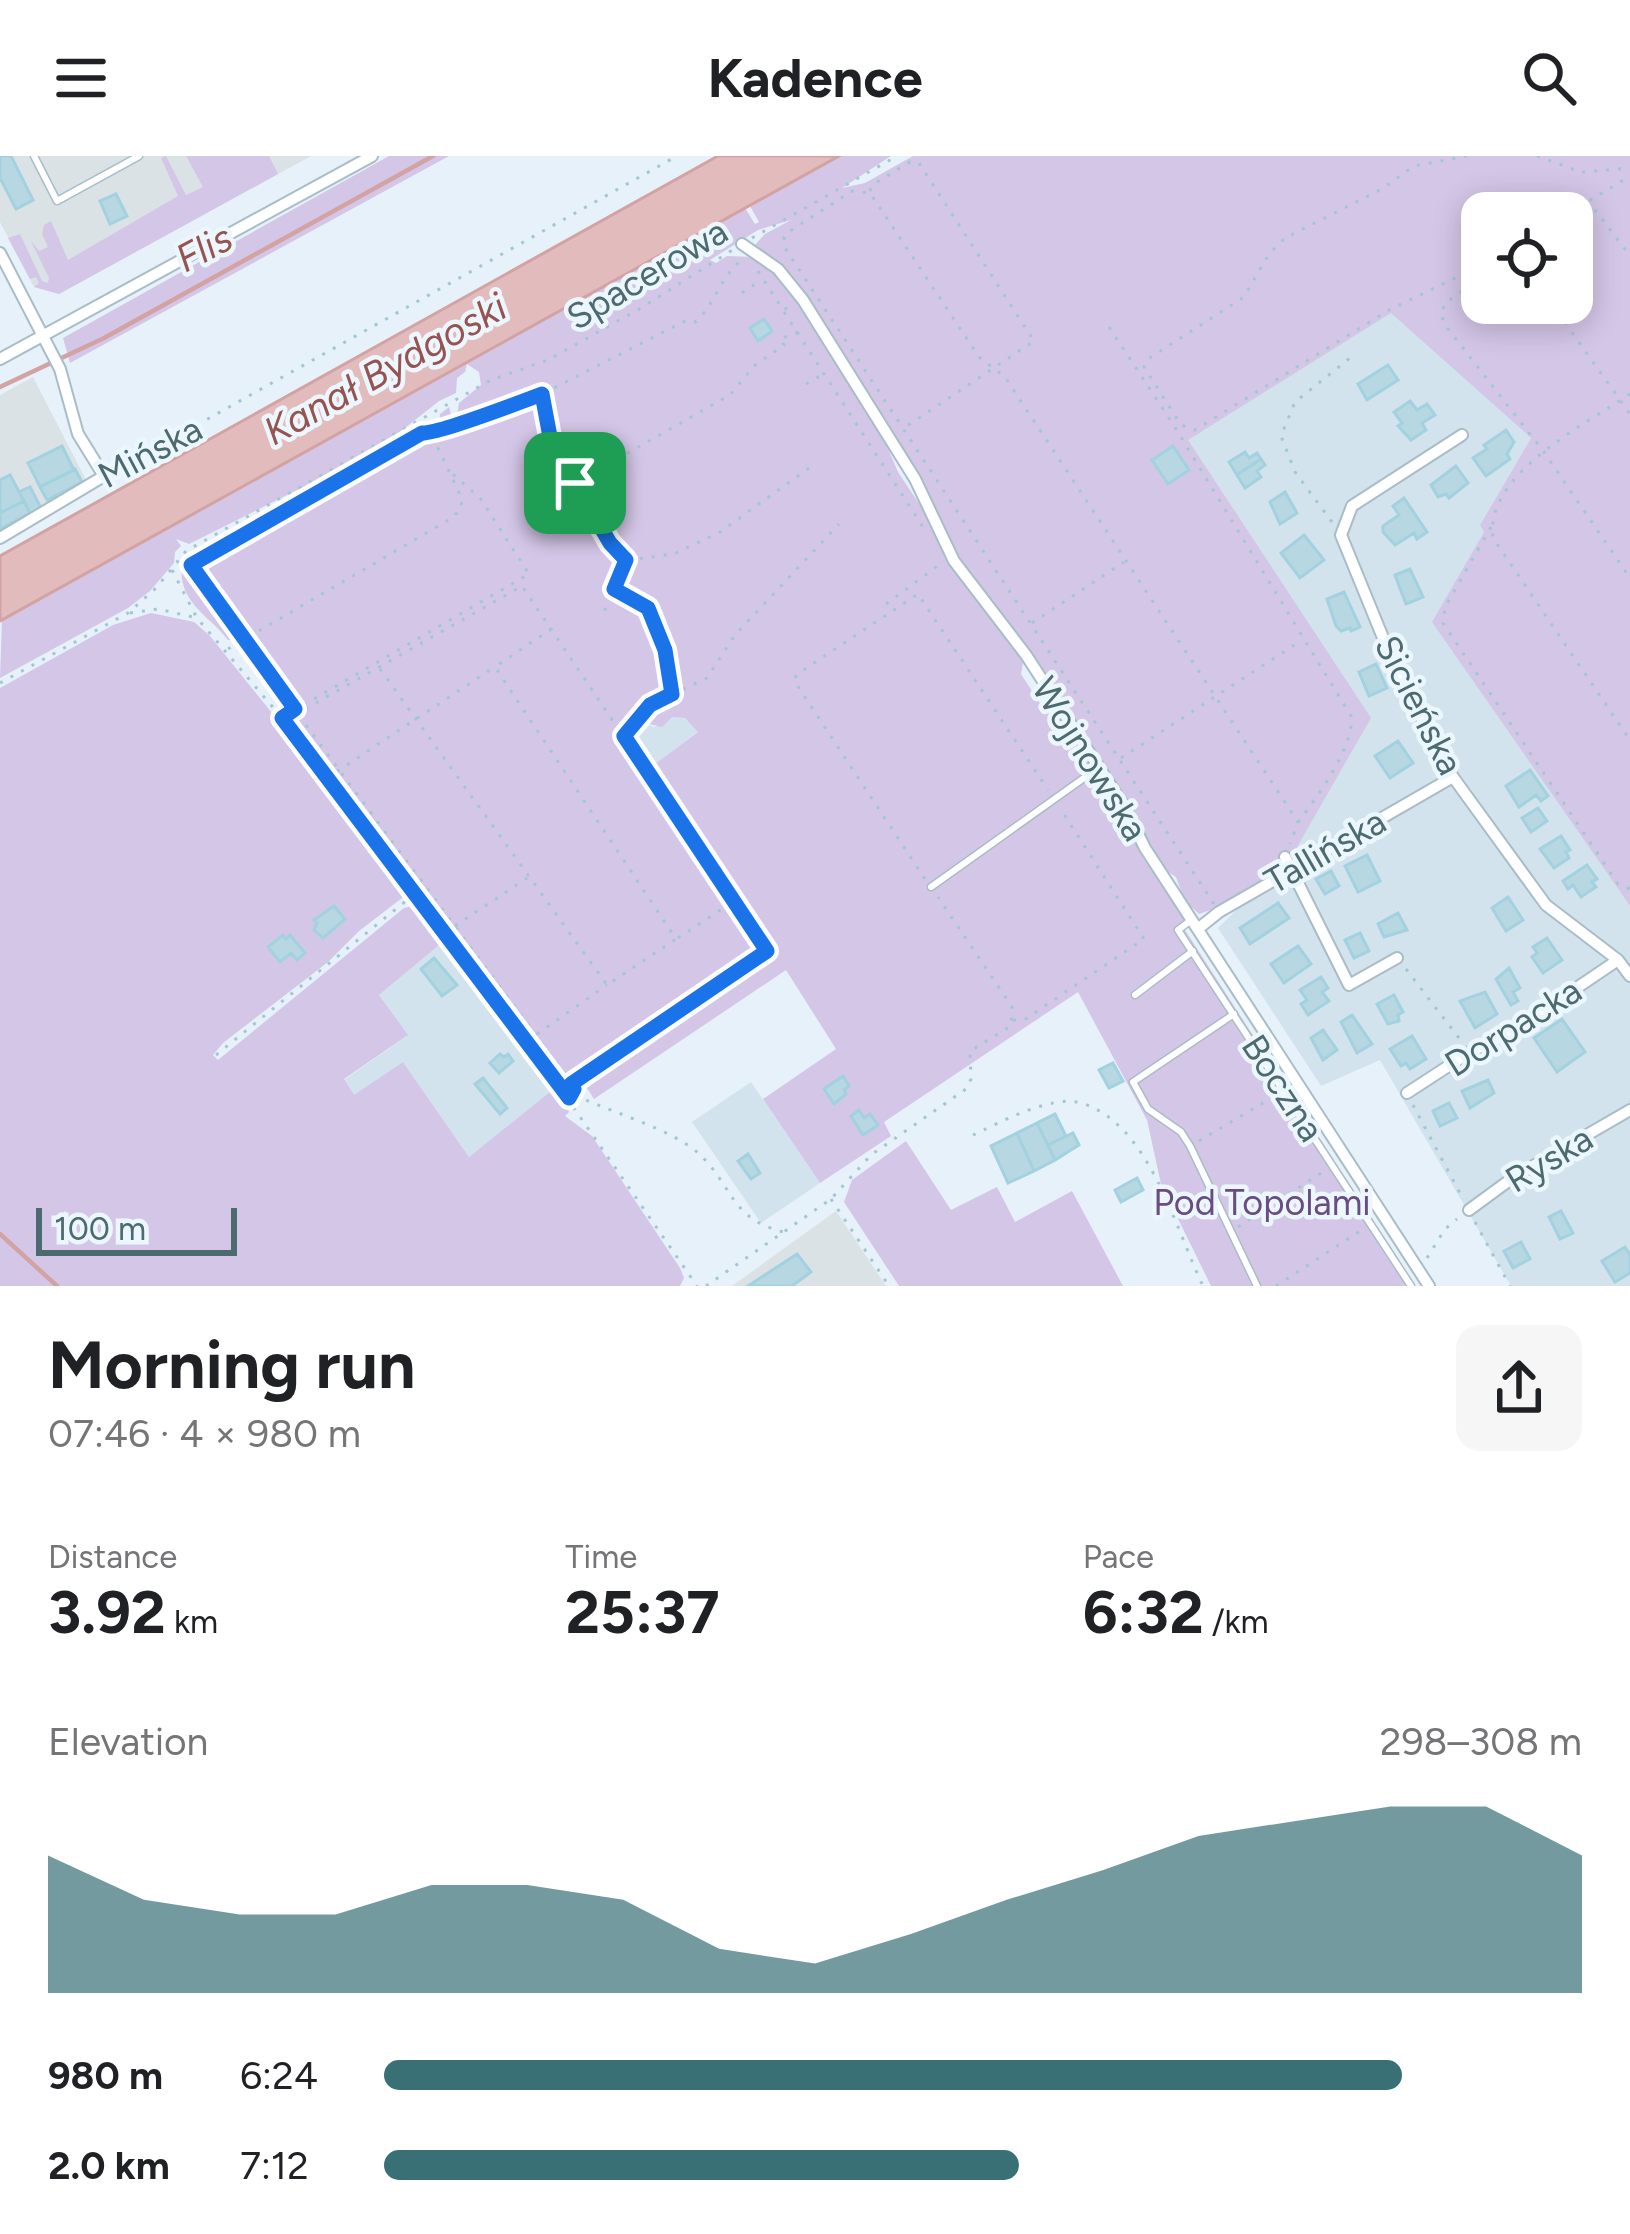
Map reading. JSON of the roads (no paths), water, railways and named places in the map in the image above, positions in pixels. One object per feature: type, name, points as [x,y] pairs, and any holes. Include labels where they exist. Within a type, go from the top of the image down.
[{"type":"street","points":[[0,359],[372,156]]},
{"type":"street","name":"Wojnowska","points":[[742,244],[778,269],[802,300],[915,479],[954,561],[1026,655],[1426,1282]]},
{"type":"street","points":[[0,253],[44,338]]},
{"type":"street","name":"Mińska","points":[[0,538],[104,476],[78,434],[60,369],[44,338]]},
{"type":"street","name":"Sicieńska","points":[[1462,435],[1352,506],[1341,536],[1397,672],[1453,777],[1546,905],[1618,960],[1630,976]]},
{"type":"street","name":"Tallińska","points":[[1196,923],[1453,777]]},
{"type":"street","points":[[1285,857],[1349,985],[1397,958]]},
{"type":"street","name":"Dorpacka","points":[[1407,1093],[1470,1052],[1510,1033],[1618,960]]},
{"type":"street","name":"Ryska","points":[[1469,1210],[1630,1110]]},
{"type":"lane","points":[[34,156],[57,201],[139,156]]},
{"type":"lane","points":[[931,886],[1098,768]]},
{"type":"lane","name":"Boczna","points":[[1196,923],[1178,930],[1411,1286]]},
{"type":"lane","points":[[1135,994],[1193,951]]},
{"type":"lane","points":[[1234,1014],[1133,1082],[1148,1109],[1181,1132],[1257,1286]]},
{"type":"water","name":"Kanał Bydgoski","points":[[718,156],[839,156],[0,621],[0,556]]},
{"type":"waterway","name":"Flis","points":[[0,387],[104,338],[433,156]]},
{"type":"waterway","points":[[0,1234],[57,1286]]},
{"type":"park label","name":"Pod Topolami","points":[[1262,1202]]}]
